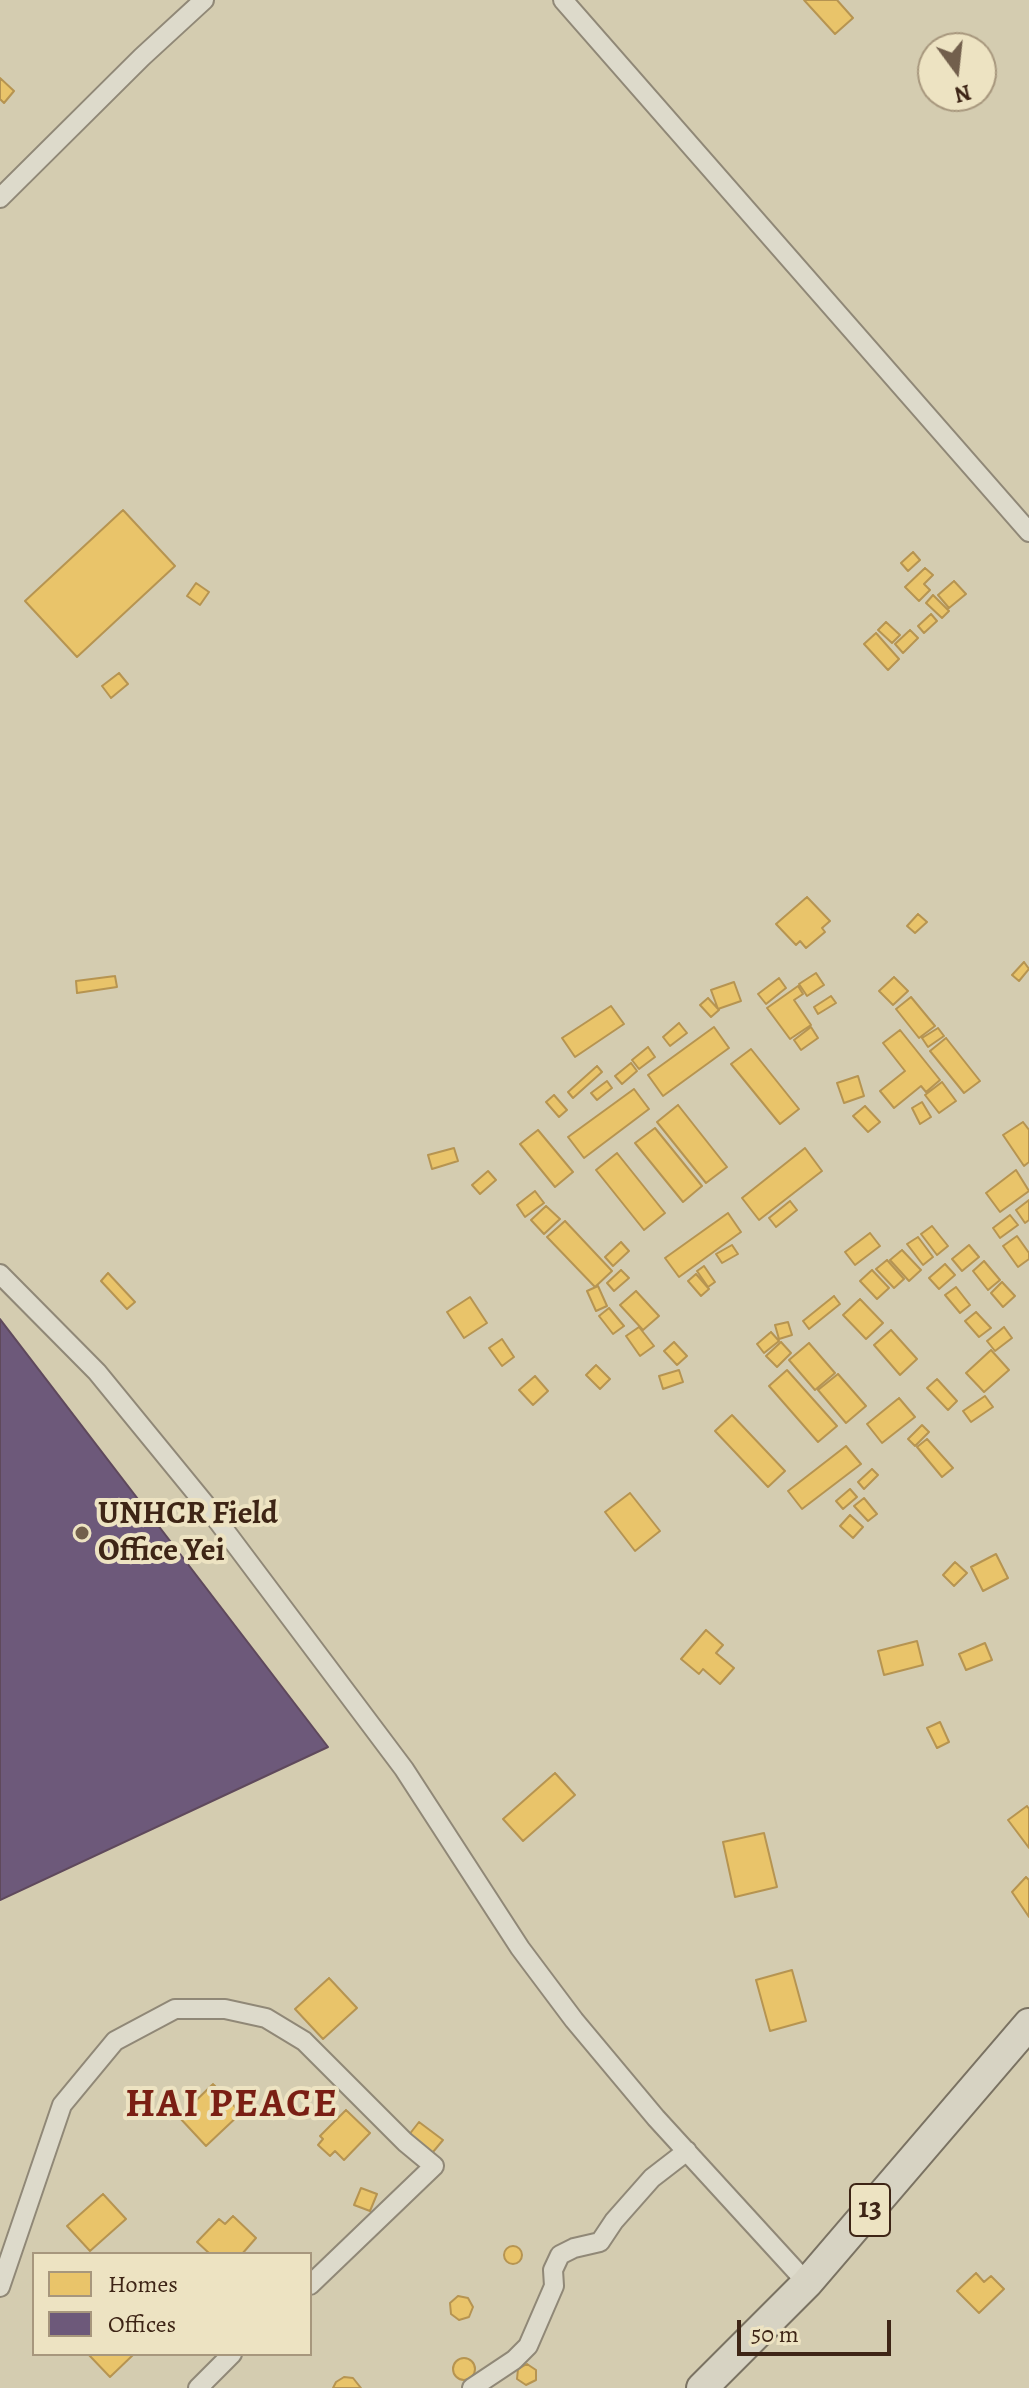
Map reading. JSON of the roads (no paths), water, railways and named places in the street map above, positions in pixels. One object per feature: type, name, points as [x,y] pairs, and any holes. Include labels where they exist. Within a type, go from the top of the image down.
[{"type":"main road","name":"13","points":[[702,2388],[807,2283],[1029,2024]]},
{"type":"street","points":[[0,198],[204,0]]},
{"type":"street","points":[[563,0],[1029,532]]},
{"type":"street","points":[[0,1274],[97,1372],[205,1504],[404,1769],[520,1948],[574,2020],[807,2283]]},
{"type":"street","points":[[0,2287],[62,2105],[115,2041],[175,2009],[225,2009],[266,2018],[304,2041],[405,2142],[434,2166],[312,2283]]},
{"type":"street","points":[[472,2388],[514,2360],[528,2346],[554,2286],[553,2270],[560,2255],[600,2242],[652,2178],[687,2151]]},
{"type":"street","points":[[198,2388],[230,2356]]},
{"type":"place","name":"UNHCR Field Office Yei","points":[[82,1533]]},
{"type":"district","name":"HAI PEACE","points":[[232,2106]]}]
